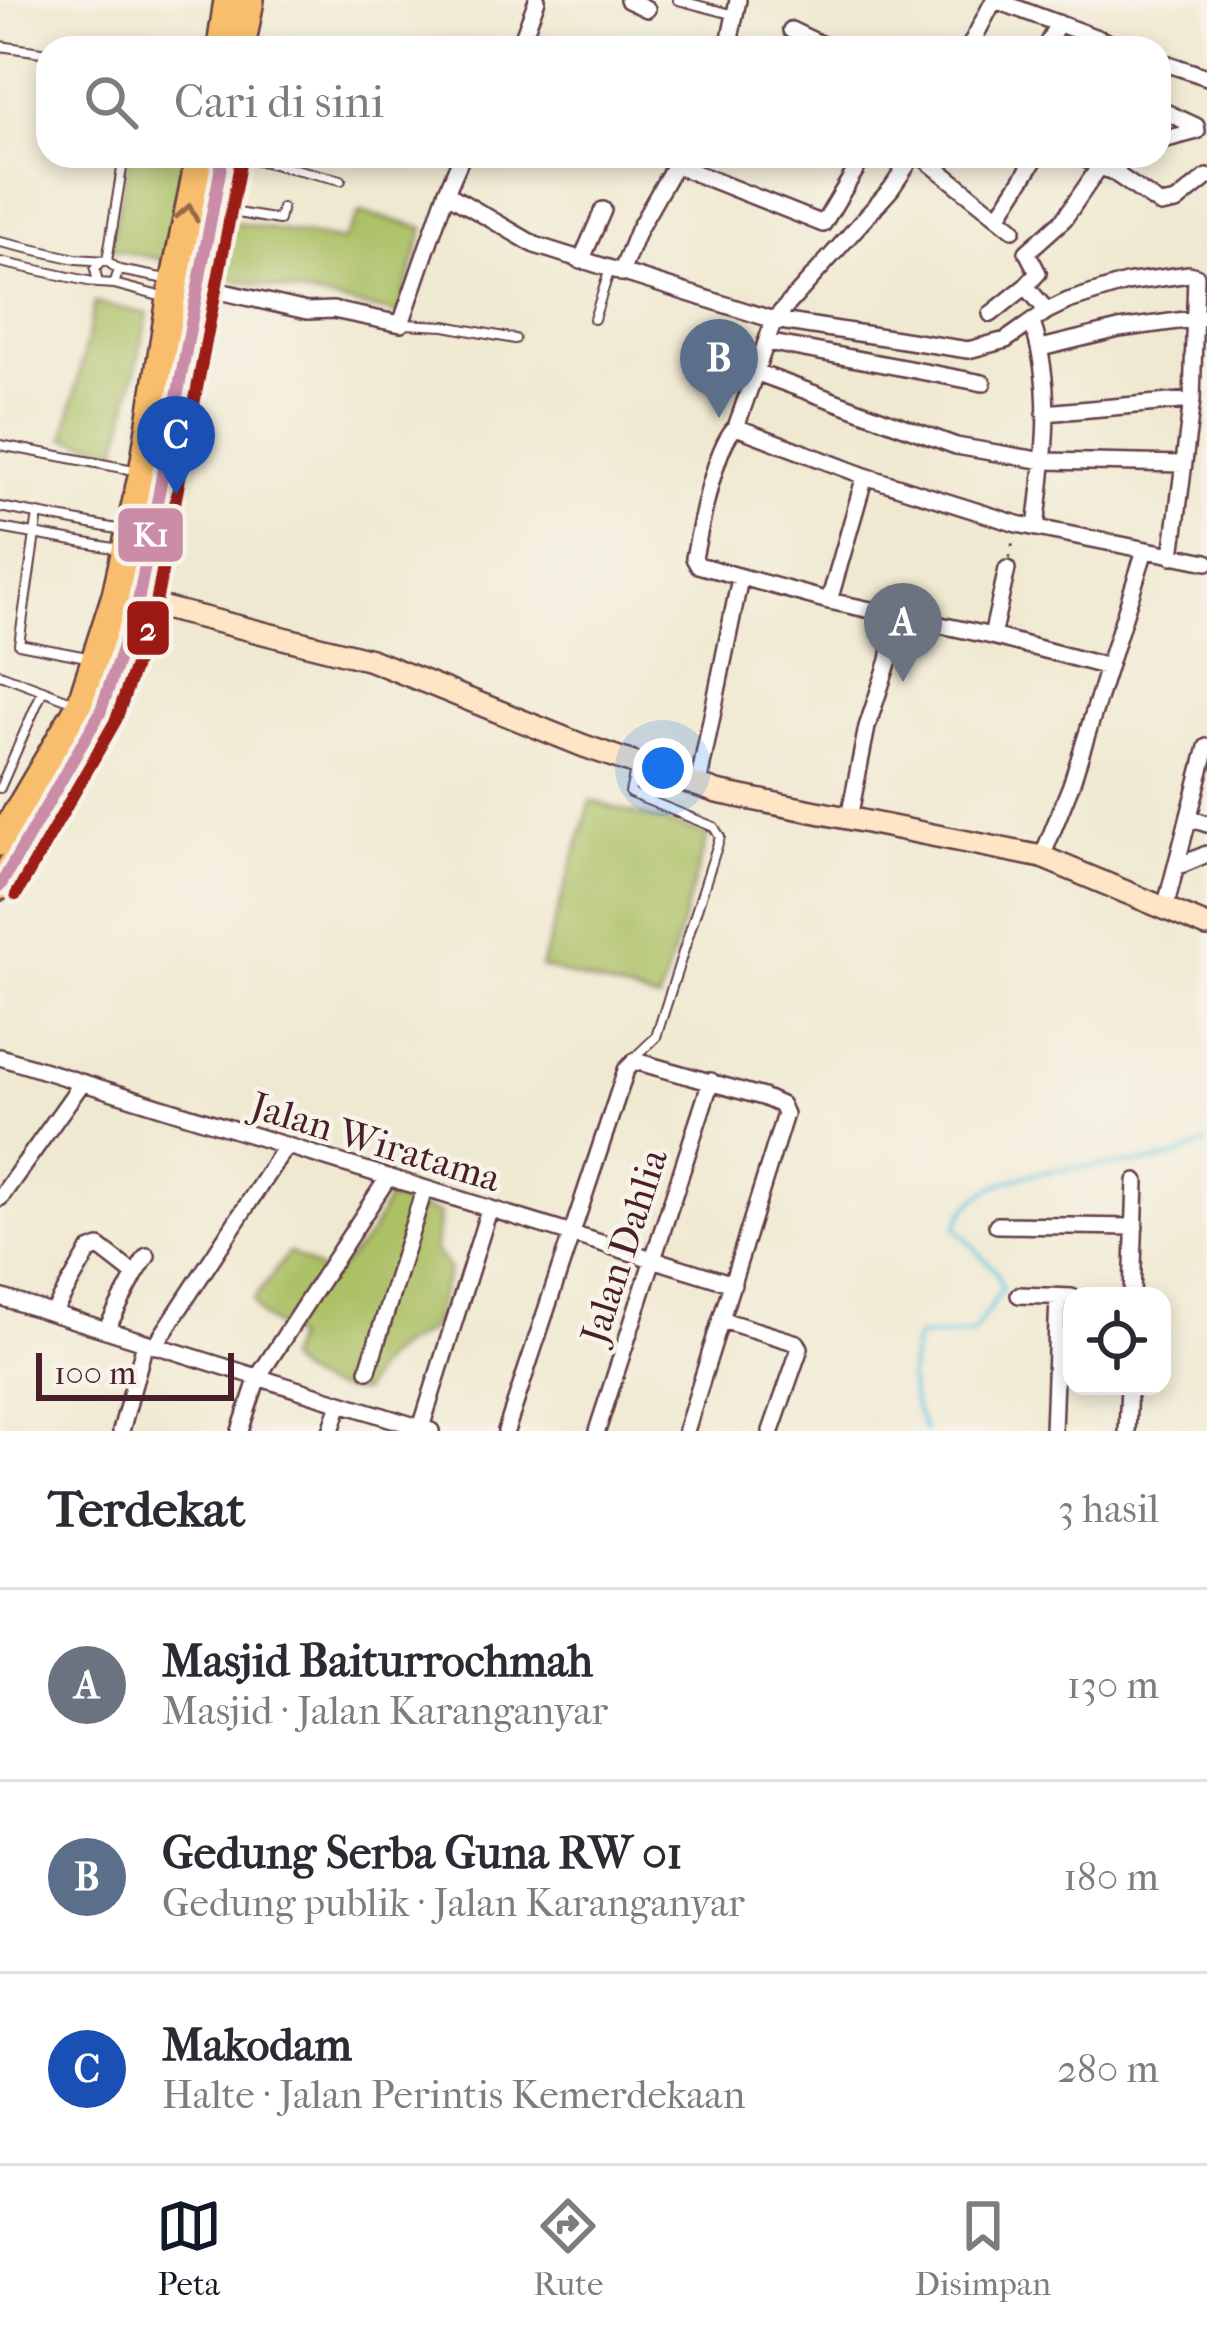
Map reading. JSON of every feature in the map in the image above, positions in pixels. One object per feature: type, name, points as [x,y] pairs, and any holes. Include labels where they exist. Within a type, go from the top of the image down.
[{"type":"highway","points":[[222,36],[228,0]]},
{"type":"highway","points":[[243,36],[248,0]]},
{"type":"highway","points":[[0,886],[90,708],[127,598],[154,474],[199,168]]},
{"type":"highway","points":[[184,293],[221,168]]},
{"type":"highway","points":[[0,842],[90,708]]},
{"type":"main road","points":[[127,598],[339,650],[698,785],[1042,857],[1207,926]]},
{"type":"street","points":[[528,36],[537,0]]},
{"type":"street","points":[[628,0],[647,9]]},
{"type":"street","points":[[975,36],[994,0],[1092,36]]},
{"type":"street","points":[[1051,36],[1058,23]]},
{"type":"street","points":[[791,30],[804,36]]},
{"type":"street","points":[[1171,65],[1207,77]]},
{"type":"street","points":[[1171,115],[1196,126],[1197,131],[1171,138]]},
{"type":"street","points":[[184,293],[307,311],[333,310],[401,324],[457,168]]},
{"type":"street","points":[[615,271],[673,168]]},
{"type":"street","points":[[693,168],[820,224],[826,222],[857,168]]},
{"type":"street","points":[[908,168],[774,320],[758,373],[718,463],[694,559],[698,565],[740,578],[1108,667]]},
{"type":"street","points":[[933,168],[1013,229]]},
{"type":"street","points":[[998,217],[1029,168]]},
{"type":"street","points":[[991,314],[1038,274],[1027,252],[1107,169],[1167,206],[1207,177]]},
{"type":"street","points":[[446,193],[535,245],[774,320],[968,350],[1006,340],[1047,311],[1126,283],[1189,274],[1197,281],[1201,317],[1172,556]]},
{"type":"street","points":[[581,261],[603,210]]},
{"type":"street","points":[[1026,286],[1047,311]]},
{"type":"street","points":[[1041,348],[1201,317]]},
{"type":"street","points":[[1032,323],[1041,348],[1045,413],[1036,528]]},
{"type":"street","points":[[767,342],[982,383]]},
{"type":"street","points":[[758,373],[956,446],[1044,461],[1184,464]]},
{"type":"street","points":[[1045,413],[1192,400]]},
{"type":"street","points":[[736,427],[865,476],[1017,524],[1207,562]]},
{"type":"street","points":[[829,601],[865,476]]},
{"type":"street","points":[[1042,857],[1071,784],[1145,550]]},
{"type":"street","points":[[992,636],[1006,569]]},
{"type":"street","points":[[698,785],[740,578]]},
{"type":"street","points":[[849,818],[896,615]]},
{"type":"street","points":[[1165,908],[1207,747]]},
{"type":"street","points":[[1189,818],[1207,824]]},
{"type":"street","points":[[1176,866],[1207,854]]},
{"type":"street","name":"Jalan Wiratama","points":[[0,1057],[733,1284]]},
{"type":"street","points":[[506,1431],[631,1064],[642,1062],[763,1097],[781,1105],[785,1114],[686,1431]]},
{"type":"street","name":"Jalan Dahlia","points":[[597,1431],[711,1081]]},
{"type":"street","points":[[0,1198],[82,1083]]},
{"type":"street","points":[[121,1431],[150,1344],[285,1148]]},
{"type":"street","points":[[240,1431],[258,1377],[387,1179]]},
{"type":"street","points":[[1132,1287],[1136,1181]]},
{"type":"street","points":[[368,1370],[424,1190]]},
{"type":"street","points":[[0,1297],[424,1430],[489,1210]]},
{"type":"street","points":[[997,1225],[1135,1227]]},
{"type":"street","points":[[53,1312],[95,1246],[135,1275]]},
{"type":"street","points":[[106,1330],[147,1256]]},
{"type":"street","points":[[1019,1295],[1063,1297]]},
{"type":"street","points":[[1053,1431],[1063,1319]]},
{"type":"street","points":[[722,1320],[797,1343],[800,1348],[771,1431]]},
{"type":"street","points":[[1127,1431],[1129,1395]]},
{"type":"street","points":[[331,1431],[340,1403]]},
{"type":"lane","points":[[678,0],[737,8]]},
{"type":"lane","points":[[0,46],[36,51]]},
{"type":"lane","points":[[98,284],[94,277],[104,262],[122,168]]},
{"type":"lane","points":[[270,168],[288,175],[341,180]]},
{"type":"lane","points":[[212,209],[280,220],[282,208]]},
{"type":"lane","points":[[0,242],[104,262],[184,293]]},
{"type":"lane","points":[[0,262],[98,284],[184,293]]},
{"type":"lane","points":[[114,284],[119,270]]},
{"type":"lane","points":[[594,319],[615,271]]},
{"type":"lane","points":[[401,324],[445,326],[514,340]]},
{"type":"lane","points":[[0,446],[154,474]]},
{"type":"lane","points":[[0,507],[140,544]]},
{"type":"lane","points":[[38,514],[20,644],[106,661]]},
{"type":"lane","points":[[0,528],[140,544]]},
{"type":"lane","points":[[0,674],[90,708]]},
{"type":"lane","points":[[0,788],[43,690]]},
{"type":"lane","points":[[631,1064],[637,1052],[656,1037],[720,837],[714,827],[630,794],[637,764]]},
{"type":"path","points":[[1006,569],[1017,524]]},
{"type":"green space","points":[[127,168],[183,168],[164,260],[110,249]]},
{"type":"green space","points":[[360,212],[424,228],[399,314],[207,274],[218,220],[343,241]]},
{"type":"green space","points":[[95,303],[148,314],[118,450],[65,438]]},
{"type":"green space","points":[[591,801],[708,835],[659,1001],[541,967]]},
{"type":"green space","points":[[388,1198],[440,1214],[435,1249],[449,1269],[431,1329],[383,1359],[363,1392],[320,1385],[286,1360],[294,1338],[262,1316],[253,1301],[289,1252],[331,1277],[370,1235]]},
{"type":"waterway","points":[[925,1431],[910,1385],[917,1337],[972,1334],[1002,1290],[998,1274],[956,1227],[970,1205],[990,1189],[1016,1178],[1162,1160],[1207,1143]]},
{"type":"transit line","name":"K1","points":[[0,886],[100,713],[138,602],[221,168]]},
{"type":"transit line","name":"2","points":[[16,895],[116,720],[155,608],[239,168]]},
{"type":"place","name":"Gedung Serba Guna RW 01","points":[[719,418]]},
{"type":"place","name":"Makodam","points":[[176,495]]},
{"type":"place","name":"Masjid Baiturrochmah","points":[[903,682]]}]
